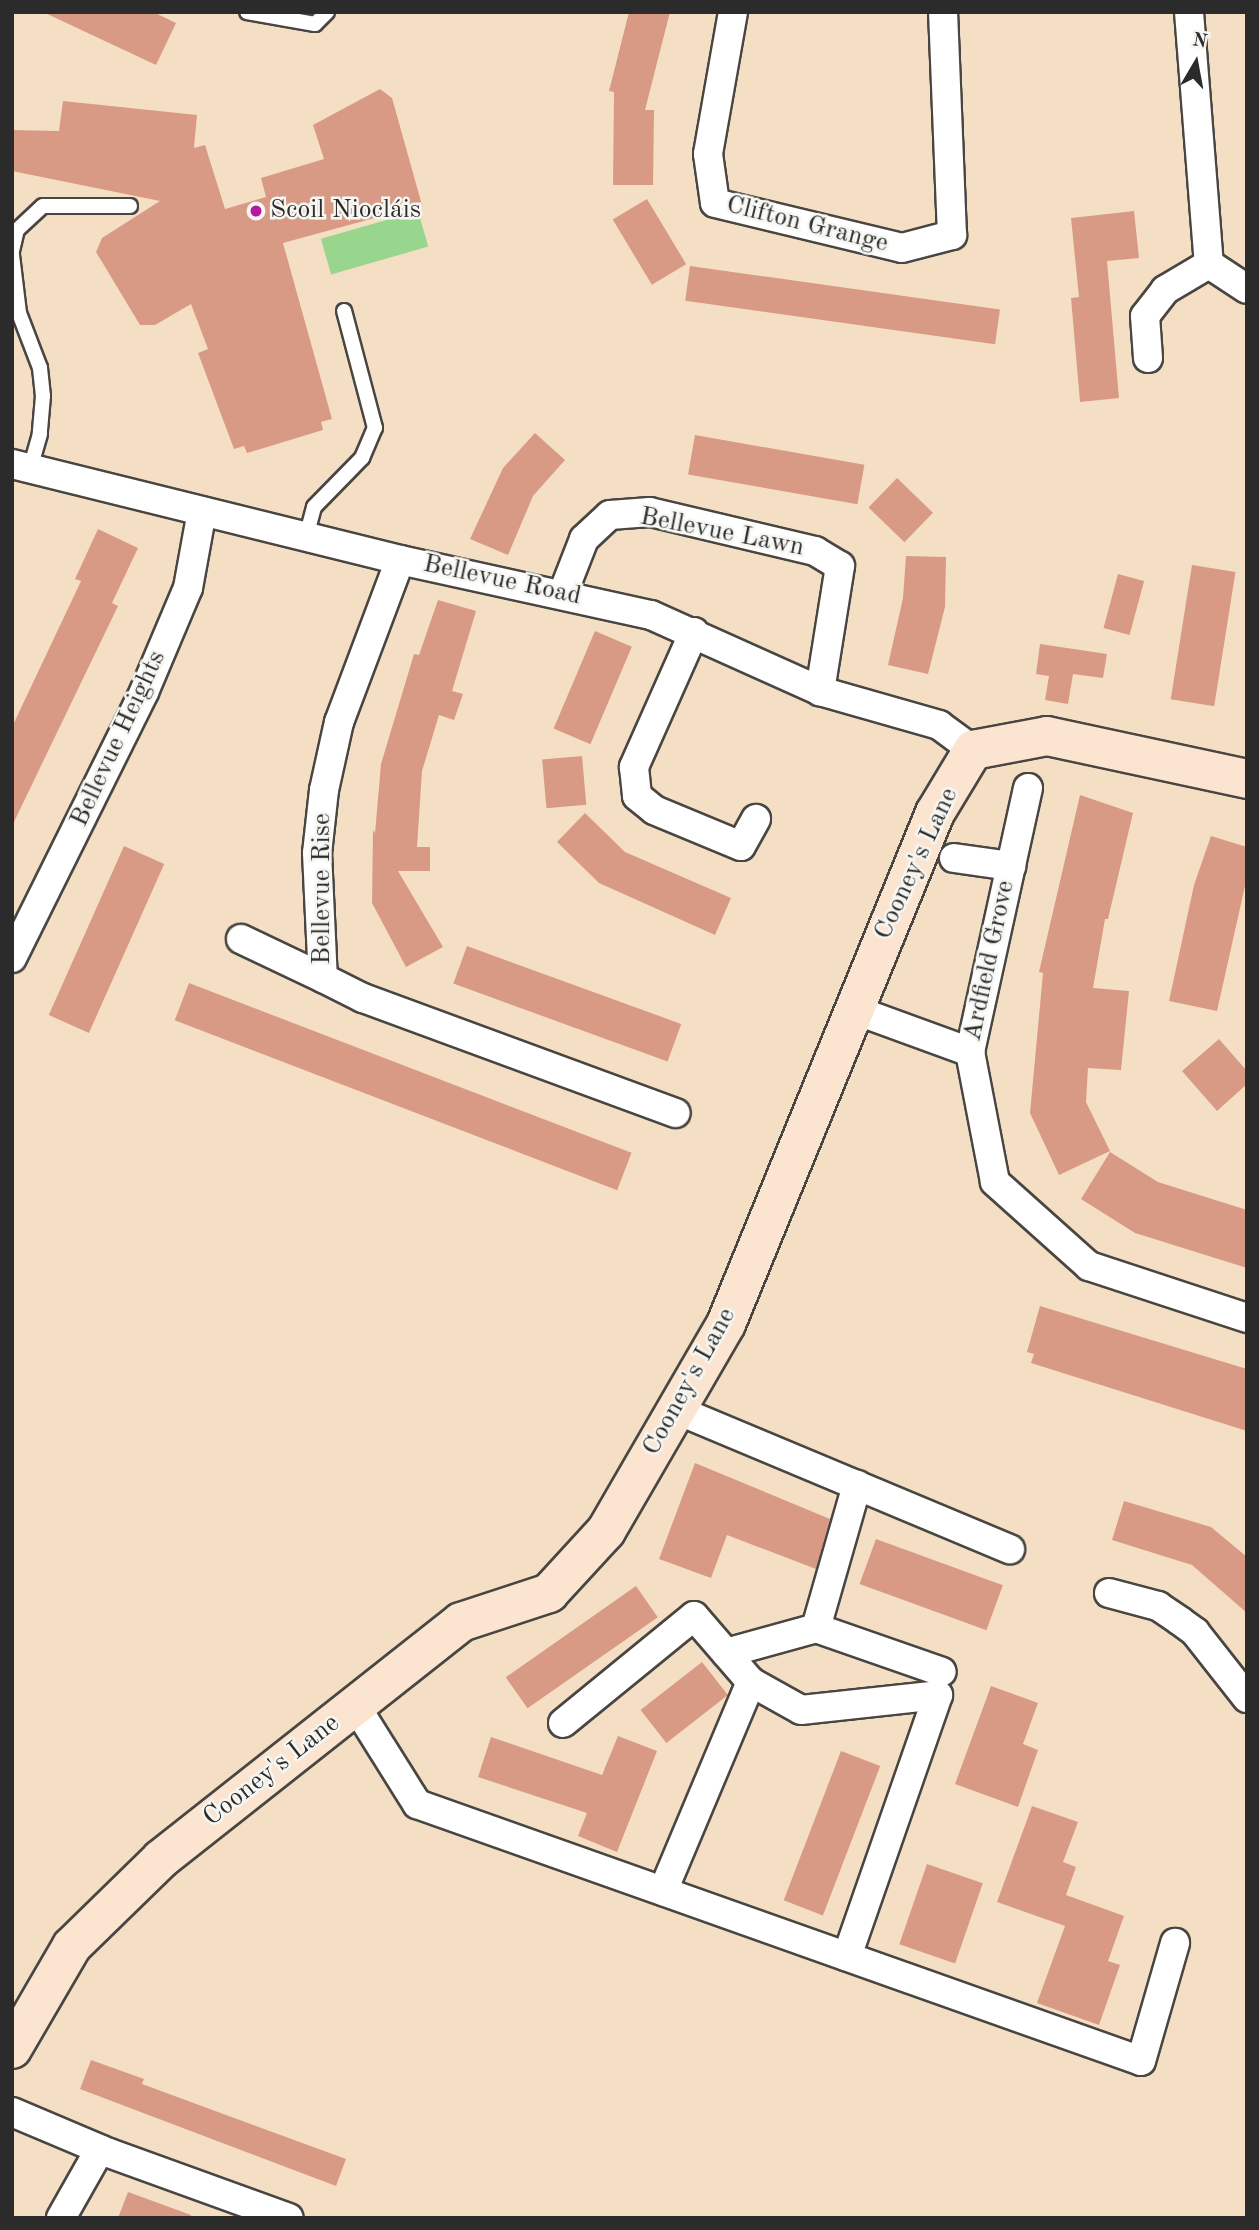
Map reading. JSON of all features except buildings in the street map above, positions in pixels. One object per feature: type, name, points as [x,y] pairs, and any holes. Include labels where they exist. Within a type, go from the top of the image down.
[{"type":"street","name":"Clifton Grange","points":[[733,12],[708,154],[715,203],[902,248],[952,235],[943,12]]},
{"type":"street","points":[[1189,12],[1209,264]]},
{"type":"street","points":[[1209,264],[1247,289]]},
{"type":"street","points":[[1148,358],[1145,316],[1166,290],[1209,264]]},
{"type":"street","name":"Bellevue Road","points":[[21,466],[400,560],[563,593],[650,615],[694,632],[820,691],[939,726],[973,750]]},
{"type":"street","name":"Bellevue Heights","points":[[12,958],[159,657],[188,588],[202,512]]},
{"type":"street","name":"Bellevue Lawn","points":[[563,593],[584,539],[610,515],[650,512],[815,551],[840,566],[820,691]]},
{"type":"street","name":"Bellevue Rise","points":[[400,560],[339,722],[324,790],[317,853],[323,978],[363,998],[676,1113]]},
{"type":"street","points":[[694,632],[634,767],[638,796],[654,810],[741,846],[757,819]]},
{"type":"street","points":[[973,750],[1047,736],[1247,779]]},
{"type":"street","name":"Cooney's Lane","points":[[12,2049],[72,1946],[161,1859],[461,1622],[549,1592],[606,1531],[726,1324],[852,1009],[935,813],[973,750]]},
{"type":"street","name":"Ardfield Grove","points":[[1028,788],[970,1052],[995,1182],[1089,1266],[1247,1318]]},
{"type":"street","name":"Ardfield Grove","points":[[954,858],[1011,866]]},
{"type":"street","points":[[241,939],[323,978]]},
{"type":"street","points":[[852,1009],[970,1052]]},
{"type":"street","points":[[677,1410],[1010,1549]]},
{"type":"street","points":[[816,1628],[857,1485]]},
{"type":"street","points":[[1109,1592],[1158,1606],[1187,1626],[1247,1698]]},
{"type":"street","points":[[563,1723],[694,1616],[751,1682],[801,1710],[938,1695],[848,1957]]},
{"type":"street","points":[[726,1653],[816,1628],[942,1672]]},
{"type":"street","points":[[663,1891],[751,1682]]},
{"type":"street","points":[[355,1705],[416,1804],[1142,2061],[1175,1943]]},
{"type":"street","points":[[12,2112],[233,2208],[289,2218]]},
{"type":"street","points":[[61,2218],[100,2149]]},
{"type":"lane","points":[[247,12],[316,24],[327,12]]},
{"type":"lane","points":[[21,466],[40,434],[43,396],[40,368],[19,313],[12,253],[18,230],[43,206],[130,206]]},
{"type":"lane","points":[[306,537],[314,507],[362,458],[375,428],[344,311]]},
{"type":"green space","points":[[418,211],[428,247],[331,274],[321,239]]},
{"type":"place","name":"Scoil Niocláis","points":[[256,211]]}]
